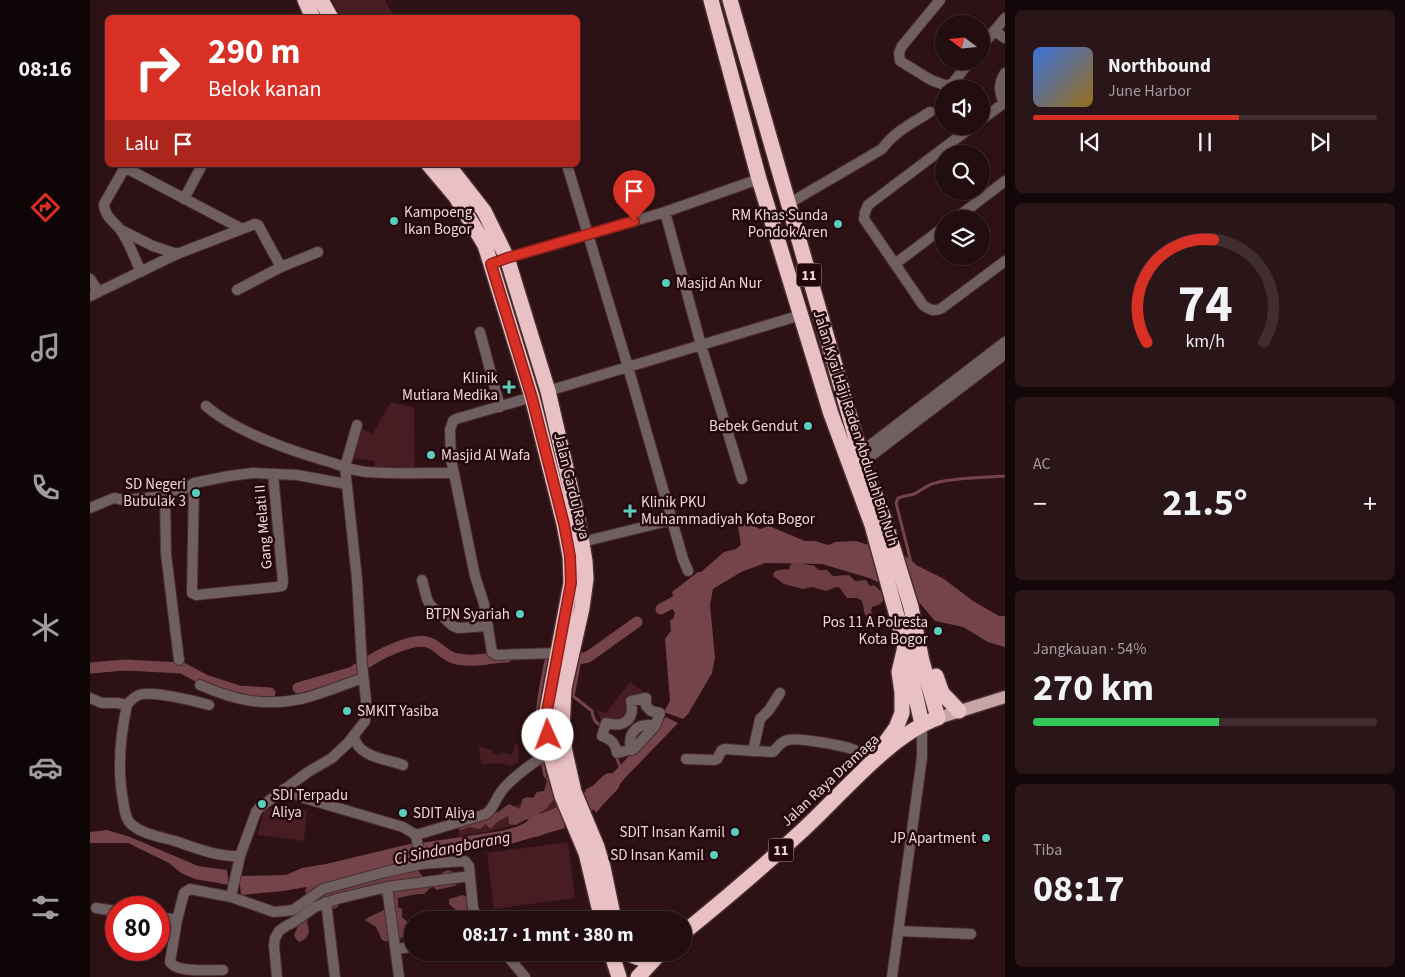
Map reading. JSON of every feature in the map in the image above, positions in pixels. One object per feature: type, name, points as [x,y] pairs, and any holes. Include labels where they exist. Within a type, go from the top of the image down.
[{"type":"highway","points":[[305,0],[312,15]]},
{"type":"highway","points":[[321,0],[329,15]]},
{"type":"highway","name":"Jalan Kyai Haji Raden Abdullah Bin Nuh","points":[[711,0],[759,179],[830,414],[855,462]]},
{"type":"highway","name":"Jalan Kyai Haji Raden Abdullah Bin Nuh","points":[[730,0],[788,204],[855,462],[878,524],[893,548],[938,718]]},
{"type":"highway","name":"Jalan Gardu Raya","points":[[431,167],[456,197],[485,244],[571,522],[582,542],[585,561],[584,592],[547,711],[550,754],[582,828],[600,911]]},
{"type":"highway","name":"Jalan Gardu Raya","points":[[450,167],[484,211],[507,258],[548,391],[571,522],[571,583],[562,659],[562,730],[568,794]]},
{"type":"highway","name":"Jalan Kyai Haji Raden Abdullah Bin Nuh","points":[[878,524],[877,545],[895,606],[922,724]]},
{"type":"highway","points":[[915,626],[928,654],[942,693],[959,711]]},
{"type":"highway","points":[[872,764],[896,728],[902,713],[899,672],[905,647]]},
{"type":"highway","name":"Jalan Raya Dramaga","points":[[692,926],[754,875],[872,764],[922,724],[938,718]]},
{"type":"highway","points":[[582,828],[603,867],[612,911]]},
{"type":"highway","points":[[614,961],[618,977]]},
{"type":"highway","points":[[629,961],[632,977]]},
{"type":"highway","points":[[638,977],[653,961]]},
{"type":"main road","name":"11","points":[[938,718],[1005,697]]},
{"type":"street","points":[[940,0],[902,46],[899,53],[900,61],[930,80],[947,86],[953,83],[963,70]]},
{"type":"street","points":[[990,36],[1005,18]]},
{"type":"street","points":[[994,31],[1005,38]]},
{"type":"street","points":[[990,114],[1004,104],[999,91],[999,85],[1005,73]]},
{"type":"street","points":[[788,204],[882,149],[898,131],[930,112]]},
{"type":"street","points":[[961,135],[868,205],[864,218],[923,305],[929,310],[936,311],[942,308],[1005,261]]},
{"type":"street","points":[[184,199],[201,167]]},
{"type":"street","points":[[568,167],[688,571]]},
{"type":"street","points":[[141,272],[121,230],[107,215],[104,204],[124,169],[128,168],[242,229]]},
{"type":"street","points":[[491,264],[665,212],[759,179]]},
{"type":"street","points":[[967,210],[1005,181]]},
{"type":"street","points":[[665,212],[701,345],[742,480]]},
{"type":"street","points":[[90,279],[94,294],[177,254],[255,224],[258,225],[281,267]]},
{"type":"street","points":[[121,230],[153,246],[177,254]]},
{"type":"street","points":[[896,264],[935,234]]},
{"type":"street","points":[[237,290],[281,267],[318,252]]},
{"type":"street","points":[[548,391],[801,316]]},
{"type":"street","points":[[480,332],[500,406]]},
{"type":"street","points":[[855,462],[1005,342]]},
{"type":"street","points":[[855,462],[1005,354]]},
{"type":"street","points":[[532,398],[459,417],[453,421],[450,437],[451,459],[475,576],[484,604],[491,648],[494,654],[562,659]]},
{"type":"street","points":[[206,406],[226,421],[270,442],[298,453],[345,467],[368,472],[454,472]]},
{"type":"street","points":[[232,893],[240,856],[256,812],[262,805],[308,772],[332,758],[345,747],[366,715],[357,579],[345,467],[357,425]]},
{"type":"street","points":[[90,508],[114,498],[124,500],[165,496],[175,494],[194,483],[253,473],[297,475],[346,484]]},
{"type":"street","name":"Gang Melati II","points":[[194,483],[192,593],[196,595],[276,587],[282,586],[284,582],[273,474]]},
{"type":"street","points":[[165,496],[166,554],[178,660]]},
{"type":"street","points":[[582,542],[672,520]]},
{"type":"street","points":[[422,580],[430,605],[453,626],[458,628],[488,626]]},
{"type":"street","points":[[200,685],[238,699],[274,702],[302,699],[363,678]]},
{"type":"street","points":[[753,751],[760,719],[769,710],[780,693]]},
{"type":"street","points":[[209,705],[180,697],[139,694],[132,699],[127,705],[119,755],[119,778],[128,820],[140,830],[224,856],[240,856]]},
{"type":"street","points":[[90,698],[102,704],[117,703],[127,705]]},
{"type":"street","points":[[646,698],[646,706],[660,713],[655,726],[634,749],[630,750],[618,753],[616,744],[611,739],[602,736],[606,723],[615,726],[622,725],[631,716],[633,709],[631,701],[646,698]]},
{"type":"street","points":[[630,750],[629,737],[644,724],[655,726]]},
{"type":"street","points":[[892,977],[922,757],[922,724]]},
{"type":"street","points":[[354,736],[357,746],[363,752],[403,765]]},
{"type":"street","points":[[686,759],[714,760],[725,749],[773,752],[779,745],[789,739],[849,748],[872,764]]},
{"type":"street","points":[[417,839],[491,811],[505,786],[540,758],[550,754]]},
{"type":"street","points":[[284,789],[304,798],[403,827],[417,839],[420,861]]},
{"type":"street","points":[[223,970],[185,973],[174,967],[170,962],[177,920],[184,894],[188,890],[196,889],[232,893],[274,912],[285,911],[293,910],[322,889],[420,861],[465,861],[469,866],[475,911]]},
{"type":"street","points":[[276,977],[274,946],[275,938],[279,931],[326,902],[387,887],[470,876]]},
{"type":"street","points":[[387,887],[399,977]]},
{"type":"street","points":[[326,902],[335,977]]},
{"type":"street","points":[[96,908],[105,909]]},
{"type":"street","points":[[170,919],[177,920]]},
{"type":"street","points":[[898,931],[971,934]]},
{"type":"street","points":[[396,949],[404,948]]},
{"type":"street","points":[[511,961],[524,977]]},
{"type":"shaded area","points":[[332,0],[385,0],[393,15],[340,15]]},
{"type":"shaded area","points":[[391,402],[414,408],[415,468],[375,470],[374,461],[352,458],[360,428],[372,434]]},
{"type":"shaded area","points":[[794,563],[813,565],[819,570],[827,570],[833,576],[849,575],[855,581],[866,580],[870,586],[874,585],[884,598],[881,603],[872,607],[871,611],[874,619],[870,619],[865,615],[861,600],[847,598],[840,588],[836,587],[826,591],[812,587],[803,589],[784,584],[773,576],[774,572],[789,569],[790,565]]},
{"type":"shaded area","points":[[630,682],[646,694],[651,694],[651,710],[647,706],[631,701],[622,724],[609,723],[600,718],[597,710],[605,714]]},
{"type":"shaded area","points":[[515,744],[518,744],[519,761],[512,766],[499,763],[481,764],[479,746],[492,750],[492,753],[499,755],[501,752],[512,755]]},
{"type":"shaded area","points":[[551,776],[554,791],[552,792],[555,798],[541,812],[537,819],[526,819],[516,825],[509,824],[508,816],[497,822],[492,828],[489,828],[486,824],[480,829],[469,827],[461,830],[458,827],[498,812],[509,804],[520,809],[524,798],[533,798],[537,792],[544,791],[547,781],[545,778]]},
{"type":"shaded area","points":[[548,780],[559,807],[515,825],[459,836],[457,819],[497,813],[543,794]]},
{"type":"shaded area","points":[[265,808],[307,811],[304,841],[257,835]]},
{"type":"shaded area","points":[[568,842],[575,898],[494,909],[487,853]]},
{"type":"shaded area","points":[[416,868],[424,878],[450,871],[453,872],[457,883],[455,886],[436,890],[434,887],[430,888],[424,894],[398,898],[398,907],[402,909],[402,917],[404,919],[404,937],[395,941],[382,940],[376,927],[365,920],[386,908],[387,900],[383,899],[381,895],[358,899],[350,898],[339,903],[338,907],[331,910],[319,910],[307,922],[309,931],[305,939],[299,942],[296,939],[294,935],[298,922],[291,919],[291,914],[307,896],[305,891],[307,886],[316,883],[323,888],[330,882],[349,877],[348,881],[372,878],[377,880],[380,876]]},
{"type":"shaded area","points":[[462,895],[470,898],[473,911],[457,911],[449,904],[449,899]]},
{"type":"water","points":[[748,523],[760,529],[769,526],[805,541],[815,541],[828,545],[835,542],[856,541],[907,557],[918,566],[944,579],[973,601],[999,616],[1005,616],[1005,647],[988,642],[963,627],[935,621],[918,601],[869,578],[822,564],[765,563],[741,572],[713,589],[710,605],[715,657],[712,673],[688,714],[683,719],[664,712],[670,701],[665,639],[671,631],[670,620],[673,619],[675,613],[669,603],[673,596],[672,592],[698,572],[701,572],[724,552],[736,549],[741,545],[738,526]]},
{"type":"water","points":[[666,717],[678,723],[625,778],[596,813],[585,790],[610,776]]},
{"type":"water","points":[[556,809],[565,828],[507,845],[422,856],[421,843],[501,831],[516,827]]},
{"type":"water","points":[[107,830],[130,837],[198,866],[227,870],[229,885],[195,879],[181,873],[169,863],[128,843],[90,843],[90,832]]},
{"type":"water","points":[[414,843],[417,862],[318,885],[241,895],[239,876],[286,875],[302,868]]},
{"type":"waterway","points":[[911,562],[896,503],[898,498],[914,494],[929,485],[943,481],[1005,476]]},
{"type":"waterway","points":[[661,609],[683,597]]},
{"type":"waterway","points":[[563,658],[573,660],[588,657],[637,622]]},
{"type":"waterway","points":[[368,662],[405,644],[421,641],[431,643],[448,656],[457,659],[471,660],[507,657]]},
{"type":"waterway","points":[[541,756],[538,743],[537,718],[547,656]]},
{"type":"waterway","points":[[580,660],[573,696],[592,711],[595,720],[603,726]]},
{"type":"waterway","points":[[90,668],[125,665],[182,668],[205,680],[239,691],[270,693]]},
{"type":"waterway","points":[[298,688],[353,672],[357,669]]},
{"type":"waterway","points":[[616,756],[621,769]]},
{"type":"waterway","points":[[542,760],[545,776]]},
{"type":"waterway","name":"Ci Sindangbarang","points":[[535,827],[562,816],[596,797],[610,783]]},
{"type":"place","name":"Kampoeng Ikan Bogor","points":[[394,221]]},
{"type":"place","name":"RM Khas Sunda Pondok Aren","points":[[838,224]]},
{"type":"place","name":"Masjid An Nur","points":[[666,283]]},
{"type":"place","name":"Klinik Mutiara Medika","points":[[509,387]]},
{"type":"place","name":"Bebek Gendut","points":[[808,426]]},
{"type":"place","name":"Masjid Al Wafa","points":[[431,455]]},
{"type":"place","name":"SD Negeri Bubulak 3","points":[[196,493]]},
{"type":"place","name":"Klinik PKU Muhammadiyah Kota Bogor","points":[[630,511]]},
{"type":"place","name":"BTPN Syariah","points":[[520,614]]},
{"type":"place","name":"Pos 11 A Polresta Kota Bogor","points":[[938,631]]},
{"type":"place","name":"SMKIT Yasiba","points":[[347,711]]},
{"type":"place","name":"SDI Terpadu Aliya","points":[[262,804]]},
{"type":"place","name":"SDIT Aliya","points":[[403,813]]},
{"type":"place","name":"SDIT Insan Kamil","points":[[735,832]]},
{"type":"place","name":"JP Apartment","points":[[986,838]]},
{"type":"place","name":"SD Insan Kamil","points":[[714,855]]},
{"type":"route","points":[[548,735],[547,711],[571,583],[570,556],[564,524],[532,398],[491,264],[634,221]]}]
